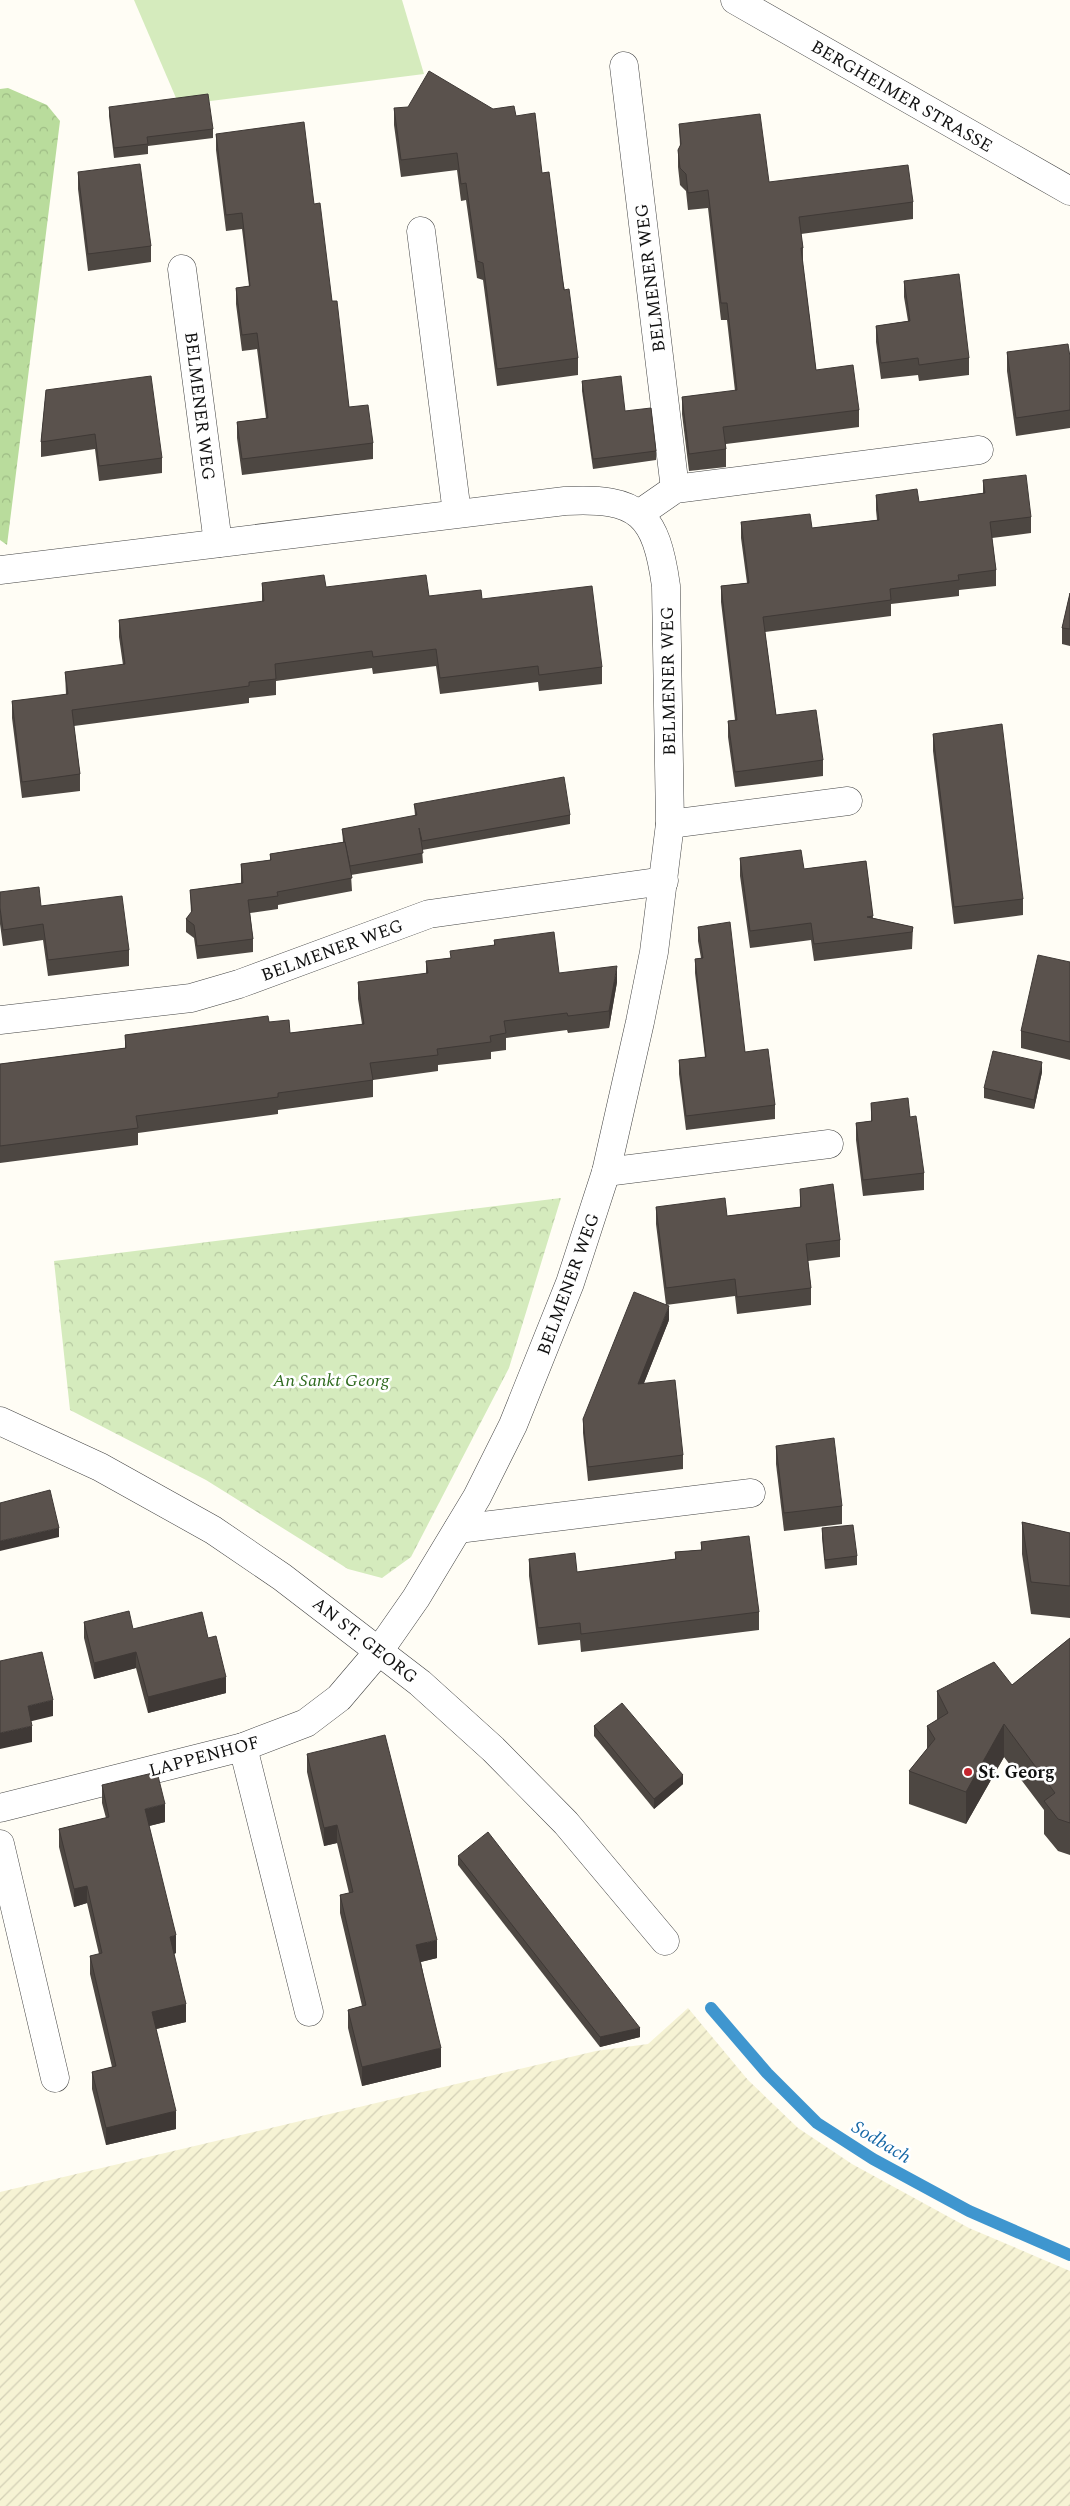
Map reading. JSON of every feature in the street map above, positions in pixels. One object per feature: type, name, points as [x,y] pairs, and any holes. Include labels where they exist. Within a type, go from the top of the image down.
[{"type":"street","name":"BERGHEIMER STRASSE","points":[[735,0],[1070,191]]},
{"type":"street","name":"BELMENER WEG","points":[[624,66],[675,489]]},
{"type":"street","points":[[420,231],[457,513]]},
{"type":"street","name":"BELMENER WEG","points":[[182,269],[218,543]]},
{"type":"street","points":[[640,514],[675,489],[979,450]]},
{"type":"street","name":"BELMENER WEG","points":[[0,570],[457,513],[587,500],[617,503],[640,514],[654,533],[662,558],[668,616],[670,824],[664,881],[640,1022],[606,1172],[570,1283],[530,1387],[496,1460],[458,1529],[416,1598],[379,1651]]},
{"type":"street","points":[[670,824],[848,801]]},
{"type":"street","name":"BELMENER WEG","points":[[0,1020],[191,998],[239,984],[429,914],[664,881]]},
{"type":"street","points":[[606,1172],[829,1144]]},
{"type":"street","name":"AN ST. GEORG","points":[[0,1420],[100,1467],[213,1530],[282,1577],[379,1651],[458,1715],[523,1779],[566,1823],[665,1941]]},
{"type":"street","points":[[458,1529],[751,1493]]},
{"type":"street","name":"LAPPENHOF","points":[[0,1808],[243,1747],[306,1723],[339,1698],[379,1651]]},
{"type":"street","points":[[243,1747],[309,2012]]},
{"type":"street","points":[[0,1844],[55,2078]]},
{"type":"shaded area","points":[[688,2008],[748,2080],[798,2128],[852,2164],[969,2228],[1070,2271],[1070,2506],[0,2506],[0,2192],[596,2051],[648,2044]]},
{"type":"green space","points":[[134,0],[402,0],[424,74],[179,105]]},
{"type":"green space","points":[[8,88],[47,105],[60,121],[7,545],[0,540],[0,89]]},
{"type":"green space","name":"An Sankt Georg","points":[[561,1198],[509,1368],[411,1557],[382,1578],[348,1569],[206,1480],[70,1410],[54,1261]]},
{"type":"building","points":[[429,71],[493,109],[514,106],[516,116],[535,113],[542,173],[549,172],[564,290],[569,289],[578,358],[497,369],[483,263],[477,261],[466,183],[461,184],[457,153],[401,160],[394,108],[408,107]]},
{"type":"building","points":[[208,94],[213,129],[147,137],[148,144],[114,148],[109,107]]},
{"type":"building","points":[[760,114],[769,182],[908,165],[913,202],[799,217],[816,370],[853,365],[859,410],[723,427],[726,449],[689,454],[682,397],[737,390],[727,303],[721,303],[708,190],[688,193],[686,174],[680,168],[678,150],[681,144],[679,124]]},
{"type":"building","points":[[304,122],[314,204],[320,203],[332,301],[337,301],[349,407],[368,405],[373,443],[242,459],[237,422],[268,418],[257,333],[242,335],[236,288],[250,286],[242,213],[226,215],[216,134]]},
{"type":"building","points":[[140,164],[151,246],[88,254],[78,172]]},
{"type":"building","points":[[959,274],[969,358],[919,365],[918,358],[881,363],[876,326],[910,321],[904,281]]},
{"type":"building","points":[[1068,344],[1070,357],[1070,410],[1016,418],[1007,352]]},
{"type":"building","points":[[151,376],[162,458],[99,466],[95,434],[41,442],[46,390]]},
{"type":"building","points":[[621,376],[625,411],[651,408],[656,451],[593,459],[582,381]]},
{"type":"building","points":[[1026,475],[1031,517],[990,522],[996,570],[958,575],[959,580],[890,589],[891,600],[763,617],[776,715],[816,710],[823,760],[735,772],[728,721],[737,720],[721,586],[749,583],[741,522],[810,514],[812,528],[879,520],[876,495],[917,489],[919,502],[985,493],[983,480]]},
{"type":"building","points":[[324,575],[326,587],[426,575],[429,596],[481,590],[482,599],[592,586],[602,667],[539,675],[538,666],[440,678],[436,649],[373,657],[372,651],[275,664],[276,679],[249,682],[249,686],[72,710],[80,774],[22,782],[12,701],[68,694],[65,672],[125,664],[119,620],[264,601],[262,583]]},
{"type":"building","points":[[1070,593],[1070,629],[1062,628]]},
{"type":"building","points":[[1002,724],[1023,899],[954,907],[933,734]]},
{"type":"building","points":[[564,777],[570,815],[422,841],[419,828],[423,853],[350,866],[342,829],[417,815],[414,804]]},
{"type":"building","points":[[345,842],[352,878],[277,892],[278,896],[248,900],[253,939],[197,946],[194,925],[186,919],[192,911],[190,890],[243,883],[241,864],[271,860],[270,854]]},
{"type":"building","points":[[801,850],[804,869],[866,861],[873,916],[867,917],[913,927],[912,932],[814,944],[811,923],[750,931],[740,858]]},
{"type":"building","points":[[39,887],[41,906],[122,896],[129,950],[48,960],[43,924],[3,930],[0,892]]},
{"type":"building","points":[[730,922],[745,1052],[768,1049],[775,1105],[686,1116],[679,1060],[706,1057],[695,959],[703,958],[698,927]]},
{"type":"building","points":[[554,932],[559,973],[617,966],[609,1011],[568,1016],[567,1013],[504,1021],[506,1033],[490,1036],[491,1042],[437,1049],[438,1055],[370,1063],[373,1080],[278,1093],[278,1097],[136,1116],[138,1128],[0,1146],[0,1064],[126,1048],[125,1035],[268,1016],[269,1022],[289,1020],[290,1033],[364,1024],[358,982],[428,973],[426,961],[451,958],[450,951],[495,945],[494,940]]},
{"type":"building","points":[[1038,955],[1070,962],[1070,1042],[1021,1031]]},
{"type":"building","points":[[993,1051],[1042,1062],[1034,1100],[984,1088]]},
{"type":"building","points":[[908,1098],[910,1117],[916,1116],[924,1173],[863,1180],[856,1123],[872,1121],[871,1103]]},
{"type":"building","points":[[833,1184],[840,1240],[806,1244],[811,1288],[737,1297],[735,1279],[666,1288],[656,1207],[725,1198],[727,1216],[801,1207],[800,1189]]},
{"type":"building","points":[[634,1292],[669,1306],[638,1384],[675,1380],[683,1455],[588,1467],[583,1419]]},
{"type":"building","points":[[834,1438],[842,1506],[784,1513],[776,1446]]},
{"type":"building","points":[[50,1490],[59,1528],[0,1541],[0,1503]]},
{"type":"building","points":[[1022,1522],[1070,1533],[1070,1586],[1031,1582]]},
{"type":"building","points":[[853,1525],[857,1556],[825,1560],[822,1528]]},
{"type":"building","points":[[749,1536],[759,1612],[581,1634],[580,1623],[538,1628],[529,1559],[575,1553],[577,1572],[676,1559],[675,1552],[702,1550],[701,1542]]},
{"type":"building","points":[[129,1611],[133,1629],[202,1612],[208,1638],[216,1636],[226,1677],[148,1697],[136,1652],[94,1663],[84,1622]]},
{"type":"building","name":"St. Georg","points":[[1070,1638],[1070,1823],[1058,1819],[1044,1801],[1055,1793],[1004,1724],[966,1792],[909,1771],[935,1739],[927,1726],[948,1713],[937,1691],[994,1662],[1012,1685]]},
{"type":"building","points":[[42,1652],[53,1700],[28,1706],[32,1726],[0,1733],[0,1661]]},
{"type":"building","points":[[622,1703],[683,1775],[654,1799],[594,1726]]},
{"type":"building","points":[[385,1735],[437,1940],[416,1945],[441,2048],[362,2067],[348,2010],[366,2005],[340,1895],[353,1892],[337,1825],[324,1828],[307,1754]]},
{"type":"building","points":[[157,1772],[165,1804],[145,1809],[176,1935],[170,1937],[186,2004],[152,2012],[176,2111],[106,2128],[92,2072],[116,2066],[90,1956],[102,1953],[87,1886],[74,1889],[59,1829],[109,1817],[102,1785]]},
{"type":"building","points":[[488,1832],[640,2028],[600,2037],[458,1856]]},
{"type":"waterway","name":"Sodbach","points":[[711,2008],[767,2073],[817,2123],[873,2159],[969,2211],[1070,2255]]},
{"type":"place","name":"St. Georg","points":[[968,1772]]}]
